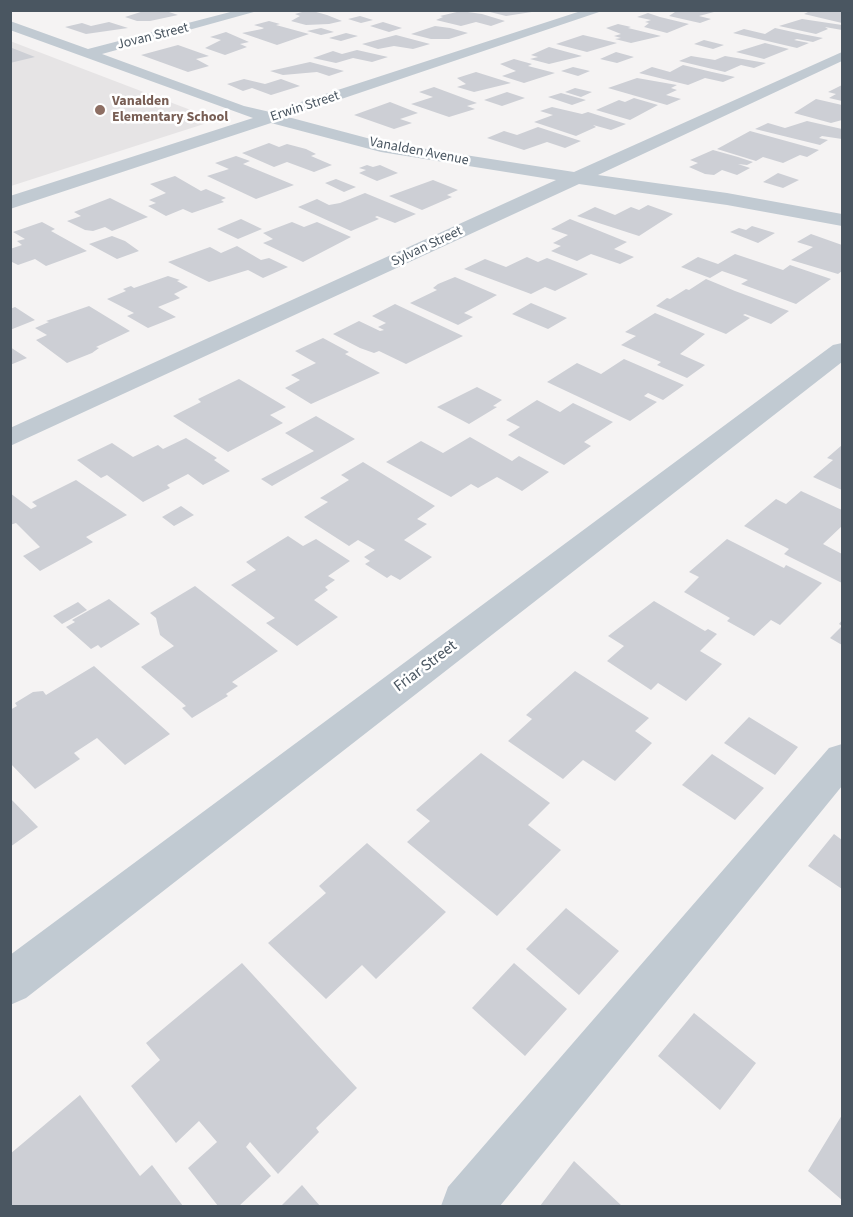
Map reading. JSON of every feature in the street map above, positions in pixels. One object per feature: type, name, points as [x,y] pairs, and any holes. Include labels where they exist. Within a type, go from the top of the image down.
[{"type":"street","name":"Jovan Street","points":[[85,54],[255,10]]},
{"type":"street","name":"Erwin Street","points":[[10,203],[599,10]]},
{"type":"street","name":"Vanalden Avenue","points":[[10,24],[85,54],[270,118],[381,147],[514,169],[727,199],[843,220]]},
{"type":"street","name":"Sylvan Street","points":[[10,438],[843,56]]},
{"type":"street","name":"Friar Street","points":[[10,983],[843,350]]},
{"type":"street","points":[[467,1206],[843,759]]},
{"type":"shaded area","name":"Vanalden Elementary School","points":[[10,41],[209,117],[211,120],[11,186]]},
{"type":"building","points":[[147,10],[163,10],[178,15],[150,21],[137,21],[125,17]]},
{"type":"building","points":[[309,10],[342,21],[306,25],[291,21],[300,16],[295,14]]},
{"type":"building","points":[[497,10],[538,11],[506,16],[490,12]]},
{"type":"building","points":[[678,10],[714,12],[699,16],[711,19],[700,23],[669,16]]},
{"type":"building","points":[[812,10],[842,10],[842,23],[804,14]]},
{"type":"building","points":[[461,11],[505,21],[491,26],[476,22],[461,26],[436,20],[443,17],[440,16]]},
{"type":"building","points":[[648,13],[689,24],[667,33],[644,27],[649,23],[645,22],[651,20],[637,17]]},
{"type":"building","points":[[360,16],[373,20],[361,23],[348,19]]},
{"type":"building","points":[[802,19],[842,25],[842,30],[825,27],[828,29],[816,34],[779,26]]},
{"type":"building","points":[[269,21],[309,34],[277,45],[242,33],[262,29],[264,28],[254,25]]},
{"type":"building","points":[[109,22],[128,28],[86,34],[65,27],[82,23],[91,26]]},
{"type":"building","points":[[383,22],[402,28],[389,32],[370,26]]},
{"type":"building","points":[[618,24],[661,36],[631,43],[615,39],[621,38],[614,36],[621,34],[606,28]]},
{"type":"building","points":[[435,26],[468,33],[449,39],[431,39],[411,34]]},
{"type":"building","points":[[321,28],[334,32],[321,35],[307,31]]},
{"type":"building","points":[[775,28],[823,38],[813,42],[794,40],[809,43],[797,48],[733,33],[744,29],[765,34]]},
{"type":"building","points":[[226,32],[249,42],[240,44],[247,47],[225,55],[205,48],[221,40],[210,37]]},
{"type":"building","points":[[346,33],[358,36],[341,41],[329,38]]},
{"type":"building","points":[[396,35],[430,44],[413,49],[394,46],[378,49],[362,44]]},
{"type":"building","points":[[583,35],[617,43],[587,52],[556,44]]},
{"type":"building","points":[[704,40],[724,45],[713,49],[694,44]]},
{"type":"building","points":[[765,43],[789,49],[764,59],[736,52]]},
{"type":"building","points":[[178,45],[209,56],[196,59],[209,66],[188,72],[141,55]]},
{"type":"building","points":[[549,47],[582,56],[549,64],[530,59],[538,57],[531,55]]},
{"type":"building","points":[[10,48],[12,48],[35,57],[10,63]]},
{"type":"building","points":[[357,50],[388,57],[372,62],[353,58],[336,63],[313,58],[333,51],[342,54]]},
{"type":"building","points":[[616,52],[634,57],[617,63],[600,59]]},
{"type":"building","points":[[691,56],[715,60],[725,56],[766,63],[754,68],[741,65],[725,72],[679,61]]},
{"type":"building","points":[[514,59],[532,64],[528,66],[555,73],[524,83],[502,76],[516,71],[500,64]]},
{"type":"building","points":[[310,62],[344,71],[329,76],[317,72],[283,75],[270,71]]},
{"type":"building","points":[[683,65],[735,77],[723,82],[705,78],[688,85],[639,73],[652,67],[670,72]]},
{"type":"building","points":[[573,67],[590,71],[578,76],[561,71]]},
{"type":"building","points":[[476,72],[511,83],[474,92],[457,87],[466,84],[457,78]]},
{"type":"building","points":[[637,78],[677,85],[671,88],[677,90],[666,95],[681,99],[667,105],[608,88]]},
{"type":"building","points":[[244,79],[265,84],[281,79],[300,86],[271,95],[252,88],[243,91],[227,84]]},
{"type":"building","points":[[842,85],[842,101],[829,98],[836,94],[828,92]]},
{"type":"building","points":[[434,87],[477,103],[467,106],[475,109],[449,117],[411,104],[433,97],[419,92]]},
{"type":"building","points":[[575,88],[592,92],[581,97],[565,92]]},
{"type":"building","points":[[507,92],[525,98],[502,106],[484,100]]},
{"type":"building","points":[[561,93],[586,100],[572,105],[548,97]]},
{"type":"building","points":[[634,98],[658,105],[630,120],[596,110],[619,100],[625,102]]},
{"type":"building","points":[[816,99],[842,105],[842,120],[831,123],[794,113]]},
{"type":"building","points":[[390,102],[418,113],[400,119],[412,123],[394,129],[354,115]]},
{"type":"building","points":[[552,107],[582,114],[588,112],[626,124],[611,130],[593,125],[596,127],[576,136],[534,122],[553,115],[540,111]]},
{"type":"building","points":[[807,121],[842,129],[842,139],[822,136],[819,138],[828,140],[820,145],[755,129],[768,123],[785,128]]},
{"type":"building","points":[[538,127],[581,141],[565,148],[547,142],[524,150],[487,138],[504,131],[517,135]]},
{"type":"building","points":[[750,131],[819,150],[807,157],[800,155],[783,163],[763,157],[756,161],[717,149]]},
{"type":"building","points":[[269,143],[279,147],[287,144],[306,149],[316,154],[311,156],[332,165],[314,172],[287,162],[274,167],[242,153]]},
{"type":"building","points":[[713,150],[753,162],[747,165],[738,164],[750,168],[737,175],[722,170],[714,175],[705,174],[689,167],[698,163],[690,160]]},
{"type":"building","points":[[236,156],[250,161],[243,164],[294,185],[256,199],[207,176],[229,169],[215,163]]},
{"type":"building","points":[[367,165],[373,167],[380,165],[398,173],[377,181],[359,173],[366,170],[359,168]]},
{"type":"building","points":[[778,173],[799,180],[783,188],[763,182]]},
{"type":"building","points":[[175,176],[201,191],[206,189],[226,198],[221,200],[224,202],[192,213],[183,209],[166,216],[148,206],[156,203],[149,200],[166,193],[150,184]]},
{"type":"building","points":[[336,179],[356,187],[344,192],[325,183]]},
{"type":"building","points":[[433,180],[458,190],[447,195],[452,197],[422,210],[389,196]]},
{"type":"building","points":[[365,193],[416,214],[395,223],[377,216],[375,217],[379,219],[351,231],[298,207],[317,199],[329,205],[340,203]]},
{"type":"building","points":[[110,198],[148,217],[112,231],[105,227],[93,231],[85,230],[67,221],[81,216],[74,212]]},
{"type":"building","points":[[648,205],[673,214],[639,236],[577,216],[595,207],[615,215],[631,207],[639,210]]},
{"type":"building","points":[[241,219],[262,229],[238,239],[217,229]]},
{"type":"building","points":[[570,219],[627,242],[614,249],[634,257],[620,264],[591,254],[577,261],[551,251],[561,246],[553,243],[568,235],[551,229]]},
{"type":"building","points":[[42,222],[55,229],[51,231],[87,251],[46,266],[35,259],[18,265],[10,261],[10,249],[22,245],[17,241],[25,239],[13,232]]},
{"type":"building","points":[[292,222],[304,227],[317,222],[351,237],[303,262],[263,243],[273,239],[263,233]]},
{"type":"building","points":[[752,226],[775,233],[758,243],[730,232],[739,228],[746,230]]},
{"type":"building","points":[[811,234],[842,245],[842,271],[838,274],[791,260],[813,247],[797,242]]},
{"type":"building","points":[[112,236],[125,241],[139,251],[117,259],[89,244]]},
{"type":"building","points":[[237,246],[261,260],[269,258],[288,267],[263,278],[248,270],[209,282],[168,262],[210,247],[221,253]]},
{"type":"building","points":[[735,254],[783,270],[790,265],[831,279],[796,304],[741,284],[748,280],[722,271],[710,278],[681,267],[698,257],[718,264]]},
{"type":"building","points":[[527,257],[538,262],[547,258],[588,274],[555,291],[545,287],[531,294],[464,269],[485,259],[506,267]]},
{"type":"building","points":[[168,276],[180,280],[177,281],[188,287],[174,294],[180,298],[158,307],[176,317],[148,328],[127,316],[134,313],[107,299],[126,291],[123,289],[131,286],[134,288]]},
{"type":"building","points":[[455,277],[497,295],[464,313],[473,317],[458,325],[410,303],[437,290],[433,288],[438,284]]},
{"type":"building","points":[[706,279],[789,311],[771,324],[745,314],[743,315],[750,318],[726,334],[656,306],[667,298],[670,299],[686,289],[689,290]]},
{"type":"building","points":[[531,303],[567,318],[548,329],[512,314]]},
{"type":"building","points":[[395,304],[463,336],[406,364],[379,351],[374,353],[360,348],[333,334],[359,321],[380,331],[384,330],[378,327],[386,323],[372,316]]},
{"type":"building","points":[[89,306],[130,331],[96,347],[99,348],[92,353],[67,363],[36,340],[47,335],[35,328],[49,322],[46,321]]},
{"type":"building","points":[[15,307],[35,320],[10,330],[10,309]]},
{"type":"building","points":[[655,313],[705,334],[680,354],[705,365],[687,378],[657,365],[661,362],[621,345],[636,336],[625,332]]},
{"type":"building","points":[[323,338],[349,352],[345,354],[380,373],[311,404],[285,388],[300,380],[291,375],[316,363],[295,351]]},
{"type":"building","points":[[10,347],[27,358],[10,365]]},
{"type":"building","points":[[624,359],[684,385],[663,400],[648,393],[644,396],[657,402],[630,421],[547,382],[577,363],[601,374]]},
{"type":"building","points":[[239,379],[286,407],[270,415],[283,423],[228,452],[173,416],[201,402],[198,399]]},
{"type":"building","points":[[477,387],[502,400],[493,406],[497,407],[469,424],[437,407]]},
{"type":"building","points":[[537,400],[560,412],[573,403],[613,422],[584,442],[591,446],[564,465],[508,435],[520,427],[506,420]]},
{"type":"building","points":[[316,416],[355,439],[272,486],[261,479],[314,451],[285,433]]},
{"type":"building","points":[[470,437],[512,461],[519,456],[549,472],[522,491],[497,477],[478,488],[471,484],[451,497],[386,462],[421,441],[443,453]]},
{"type":"building","points":[[186,438],[217,458],[214,460],[230,471],[203,485],[188,474],[167,485],[170,488],[143,502],[107,475],[101,478],[77,460],[112,443],[133,457],[158,445],[163,449]]},
{"type":"building","points":[[842,445],[842,490],[813,477],[833,460],[827,458]]},
{"type":"building","points":[[363,462],[435,506],[417,519],[427,524],[404,540],[432,557],[400,580],[391,575],[387,578],[365,564],[370,561],[364,557],[375,550],[358,540],[349,546],[304,517],[328,502],[320,498],[349,480],[341,475]]},
{"type":"building","points":[[76,480],[127,515],[86,537],[93,542],[40,571],[23,556],[40,547],[16,523],[10,525],[10,493],[31,509],[37,506],[32,502]]},
{"type":"building","points":[[801,491],[842,510],[842,526],[823,544],[842,554],[842,583],[784,554],[789,549],[744,526],[776,499],[786,504]]},
{"type":"building","points":[[181,506],[194,515],[174,526],[162,517]]},
{"type":"building","points":[[288,536],[303,546],[316,539],[350,561],[328,576],[335,580],[325,587],[328,590],[314,600],[338,617],[297,646],[266,623],[275,618],[231,585],[256,570],[246,562]]},
{"type":"building","points":[[727,539],[784,568],[786,565],[822,583],[780,625],[771,620],[754,636],[727,621],[730,618],[684,592],[699,577],[689,572]]},
{"type":"building","points":[[195,586],[278,651],[232,682],[238,686],[226,694],[228,696],[192,718],[182,708],[186,706],[141,667],[174,646],[160,635],[156,618],[150,613]]},
{"type":"building","points":[[109,599],[140,624],[101,648],[98,645],[91,649],[66,627],[75,622],[72,620]]},
{"type":"building","points":[[654,601],[705,631],[708,629],[717,634],[700,651],[722,664],[686,701],[658,683],[651,690],[607,661],[624,646],[608,636]]},
{"type":"building","points":[[78,602],[87,610],[62,624],[53,616]]},
{"type":"building","points":[[842,626],[842,645],[830,638]]},
{"type":"building","points":[[94,666],[170,734],[125,765],[97,738],[74,753],[80,759],[35,789],[10,763],[10,710],[17,706],[15,703],[33,692],[43,691],[46,695]]},
{"type":"building","points":[[575,671],[649,718],[635,731],[652,743],[615,781],[583,760],[563,779],[508,741],[532,719],[526,715]]},
{"type":"building","points":[[749,717],[798,747],[775,775],[724,743]]},
{"type":"building","points":[[481,753],[550,803],[528,825],[561,850],[497,916],[407,842],[430,821],[416,810]]},
{"type":"building","points":[[712,754],[764,788],[735,820],[682,785]]},
{"type":"building","points":[[10,798],[38,827],[10,847]]},
{"type":"building","points":[[834,834],[842,840],[842,889],[808,866]]},
{"type":"building","points":[[367,843],[446,912],[376,979],[362,965],[326,999],[268,943],[326,893],[319,886]]},
{"type":"building","points":[[566,908],[619,951],[579,995],[526,949]]},
{"type":"building","points":[[242,963],[357,1088],[316,1128],[319,1132],[278,1174],[250,1142],[246,1147],[271,1176],[239,1206],[218,1206],[188,1168],[217,1142],[199,1121],[176,1143],[131,1086],[160,1060],[146,1043]]},
{"type":"building","points":[[514,963],[567,1009],[525,1056],[472,1008]]},
{"type":"building","points":[[694,1013],[756,1063],[720,1110],[658,1056]]},
{"type":"building","points":[[80,1095],[140,1176],[152,1165],[183,1206],[10,1206],[10,1154]]},
{"type":"building","points":[[842,1115],[842,1200],[808,1171]]},
{"type":"building","points":[[574,1161],[622,1206],[540,1206]]},
{"type":"building","points":[[302,1185],[320,1206],[281,1206]]},
{"type":"place","name":"Vanalden Elementary School","points":[[100,110]]}]
